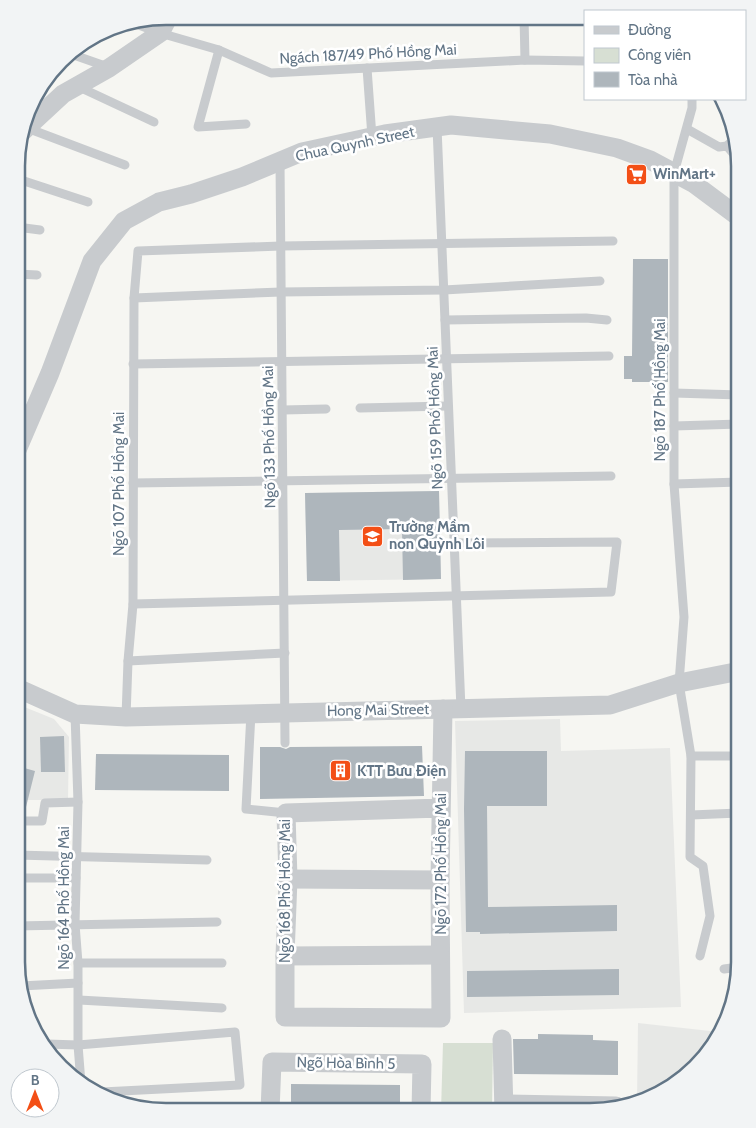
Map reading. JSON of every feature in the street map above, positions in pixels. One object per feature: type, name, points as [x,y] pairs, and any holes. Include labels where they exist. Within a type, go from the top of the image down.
[{"type":"street","points":[[34,119],[62,94],[110,68],[160,33],[164,25]]},
{"type":"street","name":"Chua Quynh Street","points":[[25,431],[50,373],[92,261],[124,221],[159,202],[191,194],[242,177],[302,152],[372,137],[451,125],[559,136],[617,148],[650,160],[693,183],[731,211]]},
{"type":"street","name":"Hong Mai Street","points":[[25,692],[75,714],[126,717],[610,705],[679,683],[731,673]]},
{"type":"street","name":"Ngõ 172 Phố Hồng Mai","points":[[285,1017],[441,1018],[441,808],[452,709]]},
{"type":"street","points":[[286,812],[441,808]]},
{"type":"street","name":"Ngõ 168 Phố Hồng Mai","points":[[285,1017],[288,879],[286,812]]},
{"type":"street","points":[[288,879],[440,880]]},
{"type":"street","points":[[285,956],[440,955]]},
{"type":"street","points":[[502,1038],[504,1103]]},
{"type":"street","name":"Ngõ Hòa Bình 5","points":[[270,1103],[272,1062],[422,1064],[422,1103]]},
{"type":"lane","points":[[524,25],[525,60]]},
{"type":"lane","name":"Ngách 187/49 Phố Hồng Mai","points":[[144,27],[219,50],[271,73],[525,60],[584,60]]},
{"type":"lane","points":[[219,50],[198,127],[246,124]]},
{"type":"lane","points":[[78,56],[110,68]]},
{"type":"lane","points":[[368,68],[372,137]]},
{"type":"lane","points":[[76,86],[154,122]]},
{"type":"lane","name":"Ngõ 187 Phố Hồng Mai","points":[[692,100],[687,129],[674,173],[674,484],[684,616],[679,683],[691,756],[690,858],[703,866],[710,916],[700,956]]},
{"type":"lane","points":[[32,123],[125,166]]},
{"type":"lane","name":"Ngõ 159 Phố Hồng Mai","points":[[437,127],[456,596],[452,709]]},
{"type":"lane","points":[[687,129],[719,146],[727,146],[730,150]]},
{"type":"lane","name":"Ngõ 133 Phố Hồng Mai","points":[[280,161],[285,743]]},
{"type":"lane","points":[[25,181],[88,202]]},
{"type":"lane","points":[[25,228],[40,230]]},
{"type":"lane","points":[[281,246],[613,241]]},
{"type":"lane","name":"Ngõ 107 Phố Hồng Mai","points":[[126,717],[133,604],[133,364],[134,298],[138,251],[281,246]]},
{"type":"lane","points":[[25,274],[37,275]]},
{"type":"lane","points":[[134,298],[282,292],[444,290],[600,281]]},
{"type":"lane","points":[[445,320],[586,318],[607,320]]},
{"type":"lane","points":[[133,364],[609,356]]},
{"type":"lane","points":[[674,392],[731,395]]},
{"type":"lane","points":[[360,408],[448,406]]},
{"type":"lane","points":[[283,410],[326,409]]},
{"type":"lane","points":[[674,426],[731,424]]},
{"type":"lane","points":[[133,483],[611,476]]},
{"type":"lane","points":[[674,484],[731,482]]},
{"type":"lane","points":[[133,604],[611,592],[616,542],[454,543]]},
{"type":"lane","points":[[128,662],[285,653]]},
{"type":"lane","name":"Ngõ 168 Phố Hồng Mai","points":[[251,713],[246,810],[286,812]]},
{"type":"lane","name":"Ngõ 164 Phố Hồng Mai","points":[[75,714],[78,802],[75,924],[78,963],[78,1045],[80,1074]]},
{"type":"lane","points":[[691,756],[731,756]]},
{"type":"lane","points":[[25,821],[42,821],[45,803],[78,802]]},
{"type":"lane","points":[[691,815],[731,813]]},
{"type":"lane","points":[[25,855],[207,860]]},
{"type":"lane","points":[[25,878],[76,878]]},
{"type":"lane","points":[[25,926],[217,922]]},
{"type":"lane","points":[[78,963],[222,963]]},
{"type":"lane","points":[[724,969],[731,968]]},
{"type":"lane","points":[[27,986],[78,984]]},
{"type":"lane","points":[[79,1000],[222,1008]]},
{"type":"lane","points":[[52,1044],[78,1045],[236,1032],[240,1085],[111,1092]]},
{"type":"shaded area","name":"Trường Mầm non Quỳnh Lôi","points":[[439,491],[441,579],[307,581],[305,493]]},
{"type":"shaded area","points":[[25,707],[54,719],[69,737],[68,800],[25,800]]},
{"type":"shaded area","points":[[560,719],[561,751],[670,748],[681,1007],[464,1013],[455,721]]},
{"type":"shaded area","points":[[638,1023],[712,1031],[696,1055],[676,1074],[637,1095]]},
{"type":"green space","points":[[443,1043],[493,1043],[492,1103],[441,1103]]},
{"type":"building","points":[[633,259],[668,259],[668,382],[632,382],[632,379],[624,379],[624,356],[632,356]]},
{"type":"building","name":"Trường Mầm non Quỳnh Lôi","points":[[439,491],[441,579],[403,580],[402,529],[339,530],[340,581],[307,581],[305,493]]},
{"type":"building","points":[[64,736],[65,772],[41,772],[40,737]]},
{"type":"building","name":"KTT Bưu Điện","points":[[422,746],[424,796],[260,799],[260,747],[280,747],[286,749],[290,747]]},
{"type":"building","points":[[465,751],[547,751],[547,806],[487,806],[488,907],[617,905],[617,931],[480,934],[480,932],[466,932]]},
{"type":"building","points":[[96,754],[229,755],[229,791],[95,790]]},
{"type":"building","points":[[25,768],[35,771],[25,811]]},
{"type":"building","points":[[619,969],[619,995],[467,997],[467,971]]},
{"type":"building","points":[[538,1034],[593,1035],[593,1040],[618,1041],[618,1075],[514,1074],[513,1039],[538,1039]]},
{"type":"building","points":[[291,1084],[400,1085],[400,1103],[291,1103]]},
{"type":"place","name":"WinMart+","points":[[637,174]]},
{"type":"place","name":"Trường Mầm non Quỳnh Lôi","points":[[373,536]]},
{"type":"place","name":"KTT Bưu Điện","points":[[341,771]]}]
